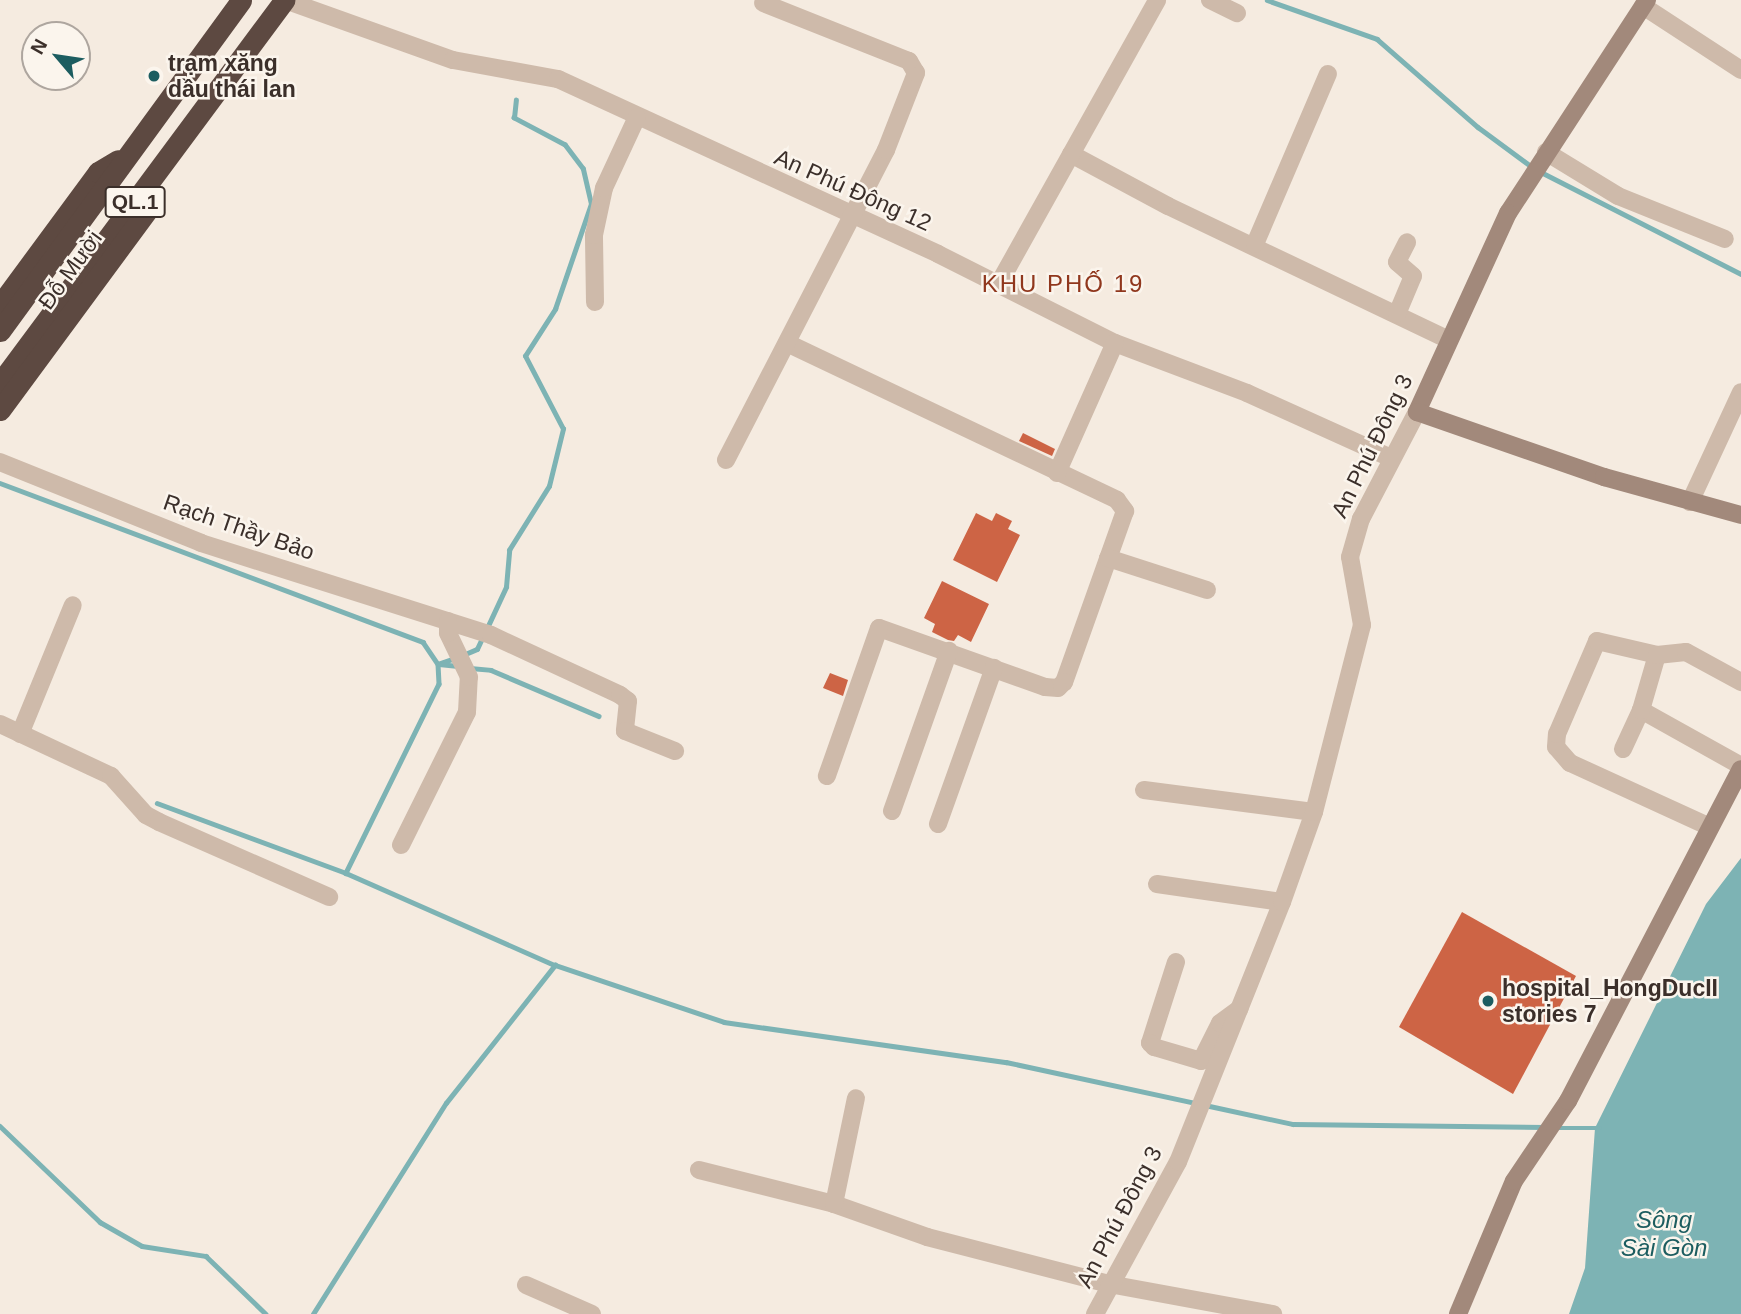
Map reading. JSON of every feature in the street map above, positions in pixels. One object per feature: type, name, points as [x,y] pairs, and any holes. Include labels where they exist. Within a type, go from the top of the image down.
[{"type":"highway","name":"Đỗ Mười","points":[[0,331],[241,0]]},
{"type":"highway","name":"Đỗ Mười","points":[[0,383],[284,0]]},
{"type":"highway","name":"Đỗ Mười","points":[[0,410],[262,53],[270,21]]},
{"type":"highway","name":"Đỗ Mười","points":[[0,305],[98,172],[131,151]]},
{"type":"street","name":"An Phú Đông 12","points":[[284,0],[453,60],[558,79],[998,285],[1115,343],[1247,393],[1391,458]]},
{"type":"street","points":[[998,285],[1157,0]]},
{"type":"street","points":[[1210,0],[1237,13]]},
{"type":"street","points":[[726,460],[886,150],[916,67],[763,3]]},
{"type":"street","points":[[1645,3],[1741,70]]},
{"type":"street","name":"An Phú Đông 3","points":[[1096,1314],[1185,1143],[1282,902],[1314,813],[1362,625],[1350,557],[1361,519],[1417,412],[1508,213],[1645,3]]},
{"type":"street","points":[[1255,244],[1328,74]]},
{"type":"street","points":[[595,302],[594,235],[604,188],[637,117]]},
{"type":"street","points":[[1071,154],[1168,206],[1255,244],[1449,340]]},
{"type":"street","points":[[1543,156],[1618,196],[1725,239]]},
{"type":"street","points":[[1397,314],[1413,276],[1397,262],[1407,242]]},
{"type":"street","points":[[787,343],[1124,506],[1064,682],[1058,688],[1045,687],[879,628],[827,776]]},
{"type":"street","points":[[1057,473],[1115,343]]},
{"type":"street","points":[[1690,502],[1741,392]]},
{"type":"street","points":[[1417,412],[1690,502],[1741,515]]},
{"type":"street","name":"Rạch Thầy Bảo","points":[[0,462],[201,543],[491,635],[620,695],[628,701],[625,731],[675,751]]},
{"type":"street","points":[[1108,558],[1208,590]]},
{"type":"street","points":[[20,734],[73,604]]},
{"type":"street","points":[[401,845],[467,712],[468,675],[448,621]]},
{"type":"street","points":[[1710,827],[1570,763],[1556,747],[1597,641],[1657,654],[1686,652],[1741,682]]},
{"type":"street","points":[[892,811],[949,651]]},
{"type":"street","points":[[1623,749],[1641,710],[1657,654]]},
{"type":"street","points":[[938,824],[994,668]]},
{"type":"street","points":[[1458,1314],[1514,1181],[1568,1101],[1741,767],[1641,710]]},
{"type":"street","points":[[0,724],[111,776],[153,818],[329,897]]},
{"type":"street","points":[[1144,789],[1314,813]]},
{"type":"street","points":[[1157,884],[1282,902]]},
{"type":"street","points":[[1176,962],[1150,1043],[1154,1047],[1201,1061],[1220,1024],[1240,1009]]},
{"type":"street","points":[[834,1204],[856,1098]]},
{"type":"street","points":[[699,1170],[834,1204],[927,1237],[1110,1284],[1273,1314]]},
{"type":"street","points":[[526,1285],[592,1314]]},
{"type":"water","name":"Sông Sài Gòn","points":[[1741,858],[1741,1314],[1569,1314],[1585,1268],[1595,1128],[1706,904]]},
{"type":"building","points":[[1023,433],[1055,449],[1052,456],[1019,441]]},
{"type":"building","points":[[976,513],[992,521],[996,513],[1012,521],[1008,529],[1020,535],[997,582],[953,560]]},
{"type":"building","points":[[942,581],[989,604],[971,642],[958,635],[954,641],[948,640],[932,632],[935,624],[924,618]]},
{"type":"building","points":[[830,673],[848,680],[843,696],[823,688]]},
{"type":"building","name":"hospital_HongDucII stories 7","points":[[1462,912],[1576,976],[1513,1094],[1399,1027]]},
{"type":"waterway","points":[[1267,0],[1377,39],[1478,127],[1532,167]]},
{"type":"waterway","points":[[487,628],[506,587],[509,550],[549,486],[563,429],[525,356],[555,309],[591,204],[583,169],[565,145],[514,118],[516,100]]},
{"type":"waterway","points":[[1539,171],[1741,274]]},
{"type":"waterway","points":[[0,483],[423,642],[438,664],[439,684],[346,873]]},
{"type":"waterway","points":[[463,655],[477,649],[483,636]]},
{"type":"waterway","points":[[438,664],[455,658]]},
{"type":"waterway","points":[[439,664],[458,666]]},
{"type":"waterway","points":[[470,668],[491,670],[599,716]]},
{"type":"waterway","points":[[157,803],[346,873],[555,965],[724,1022],[1006,1062],[1196,1103]]},
{"type":"waterway","points":[[313,1314],[446,1103],[555,965]]},
{"type":"waterway","points":[[1205,1105],[1293,1124],[1544,1127]]},
{"type":"waterway","points":[[0,1126],[100,1222],[142,1246],[206,1256],[266,1314]]},
{"type":"waterway","points":[[1556,1128],[1600,1128]]},
{"type":"place","name":"trạm xăng dầu thái lan","points":[[154,76]]},
{"type":"place","name":"hospital_HongDucII stories 7","points":[[1488,1001]]},
{"type":"district","name":"KHU PHỐ 19","points":[[1063,284]]}]
